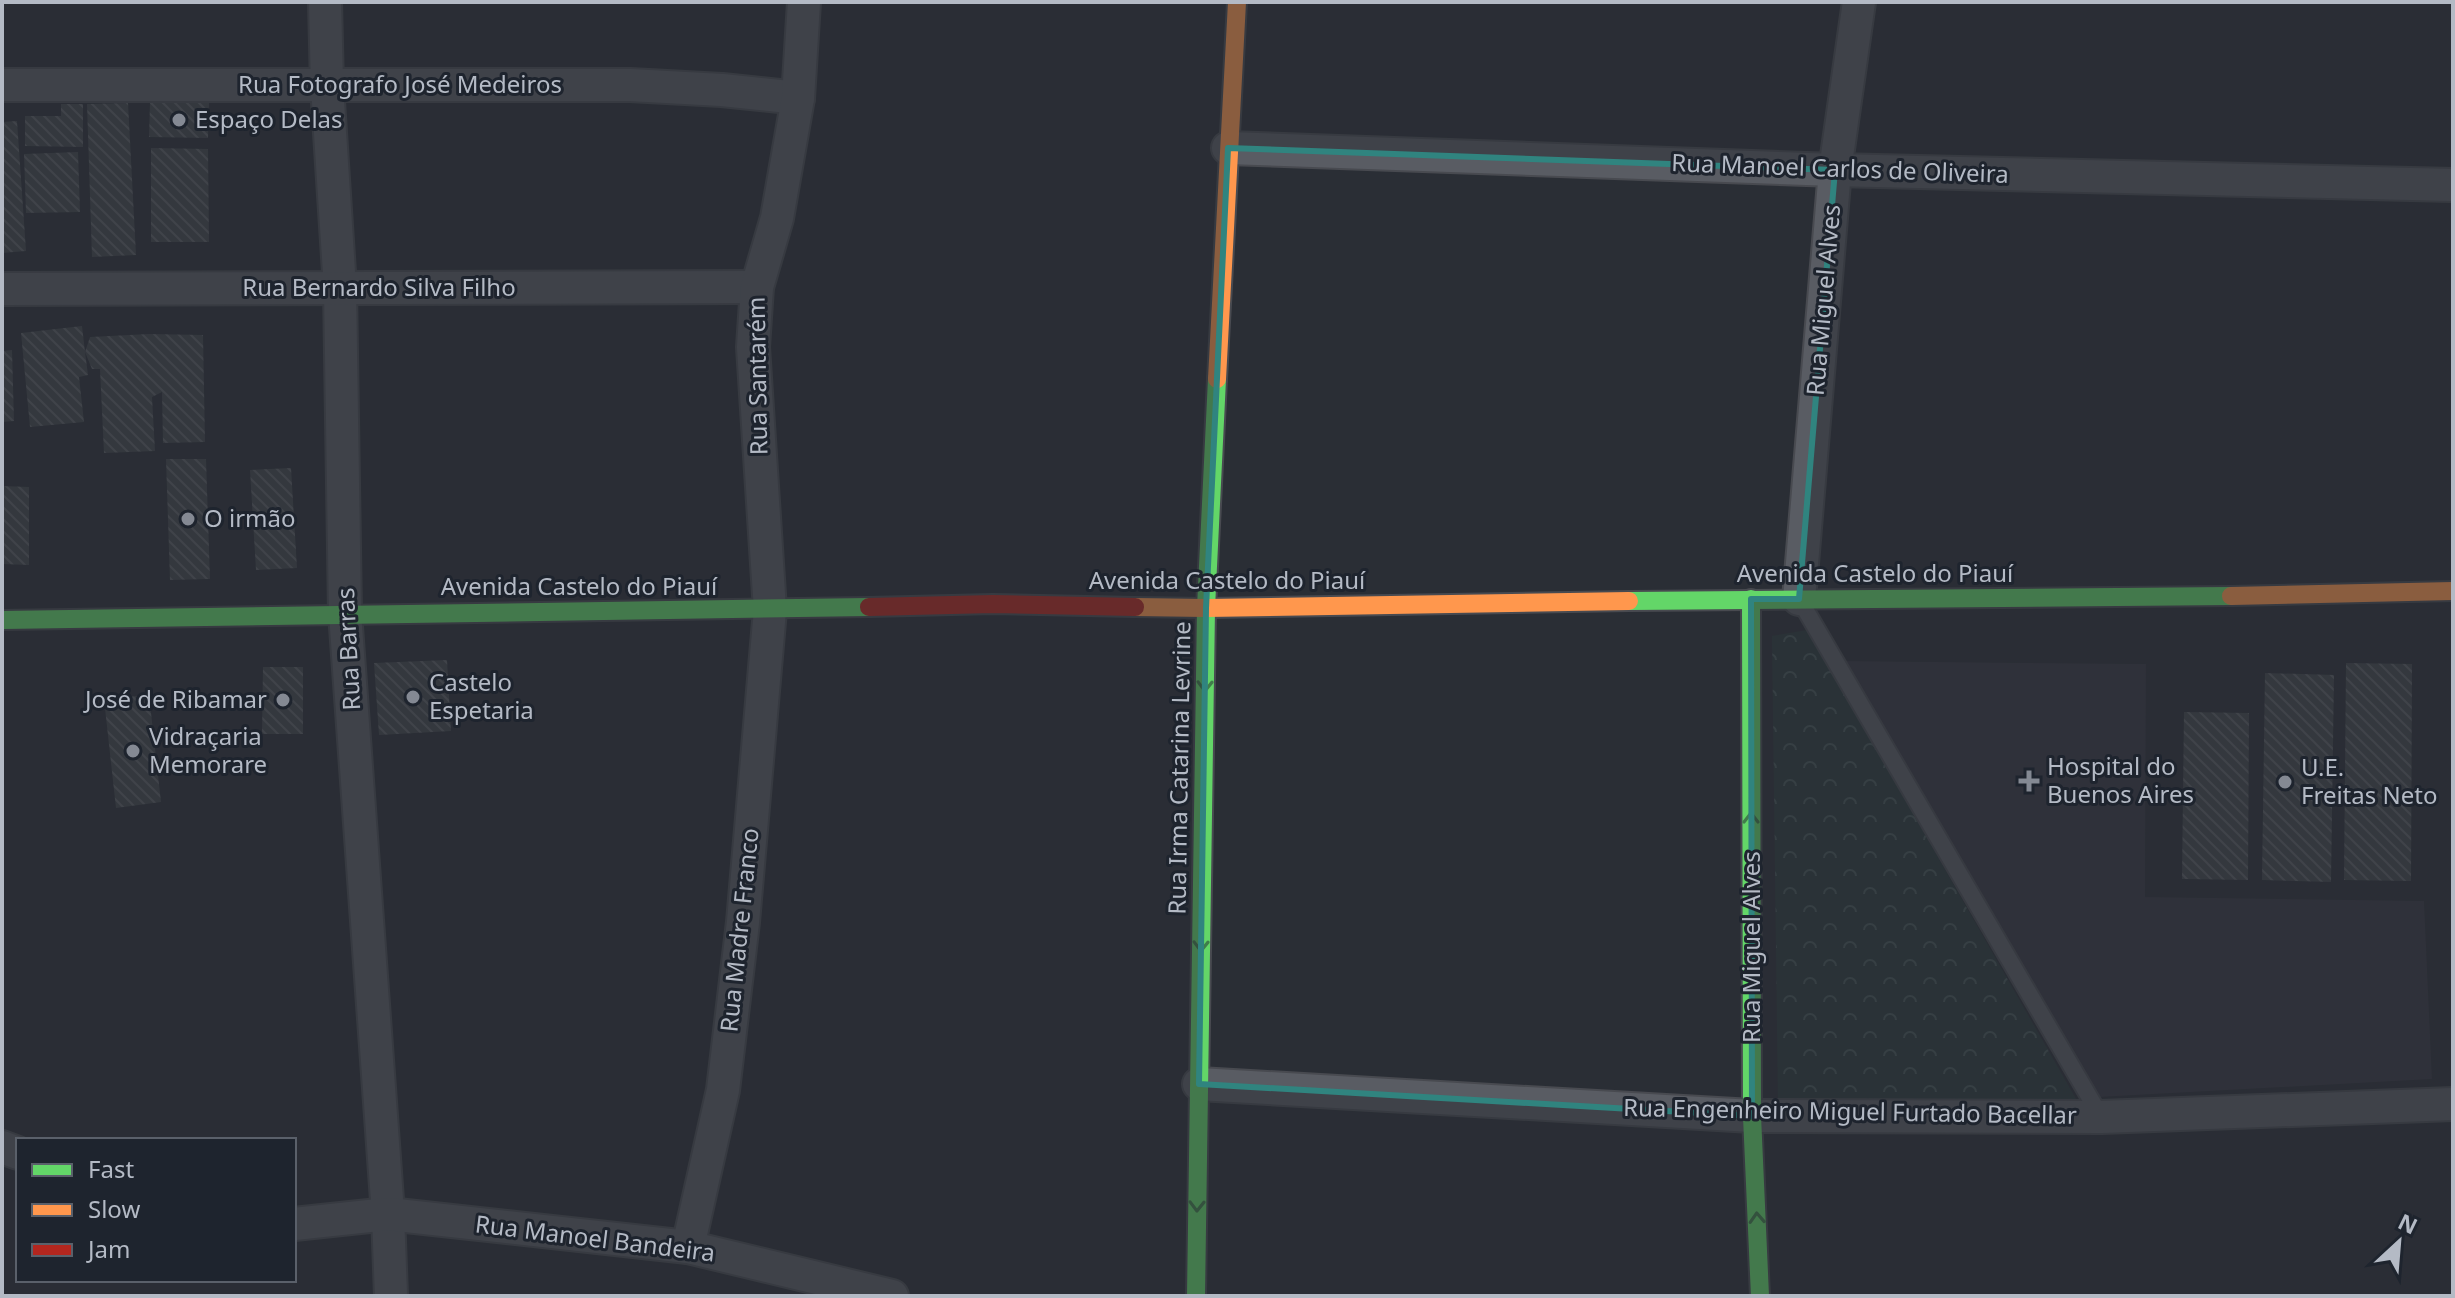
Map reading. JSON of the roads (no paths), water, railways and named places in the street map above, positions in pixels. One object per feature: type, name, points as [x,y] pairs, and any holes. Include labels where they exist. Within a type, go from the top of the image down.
[{"type":"main road","name":"Rua Irma Catarina Levrine","points":[[1196,1296],[1206,608],[1237,2]]},
{"type":"main road","name":"Avenida Castelo do Piauí","points":[[2,620],[993,604],[1206,608],[2453,591]]},
{"type":"main road","name":"Rua Miguel Alves","points":[[1751,599],[1752,1116],[1760,1296]]},
{"type":"street","name":"Rua Barras","points":[[325,2],[327,86],[340,288],[345,613],[388,1214],[391,1296]]},
{"type":"street","name":"Rua Santarém","points":[[770,610],[753,347],[757,287],[777,218],[798,98],[804,2]]},
{"type":"street","name":"Rua Miguel Alves","points":[[1799,599],[1835,170],[1859,2]]},
{"type":"street","name":"Rua Fotografo José Medeiros","points":[[2,85],[630,85],[798,98]]},
{"type":"street","name":"Rua Manoel Carlos de Oliveira","points":[[1228,148],[1835,170],[2453,185]]},
{"type":"street","name":"Rua Bernardo Silva Filho","points":[[2,289],[757,287]]},
{"type":"street","name":"Rua Madre Franco","points":[[688,1247],[723,1090],[743,922],[770,610]]},
{"type":"street","name":"Rua Engenheiro Miguel Furtado Bacellar","points":[[1199,1084],[1752,1116],[2101,1117],[2453,1104]]},
{"type":"street","name":"Rua Manoel Bandeira","points":[[296,1224],[388,1214],[688,1247],[892,1296]]},
{"type":"lane","points":[[1799,599],[2101,1117]]},
{"type":"place","name":"Espaço Delas","points":[[179,120]]},
{"type":"place","name":"O irmão","points":[[188,519]]},
{"type":"place","name":"Castelo Espetaria","points":[[413,697]]},
{"type":"place","name":"José de Ribamar","points":[[283,700]]},
{"type":"place","name":"Vidraçaria Memorare","points":[[133,751]]},
{"type":"place","name":"Hospital do Buenos Aires","points":[[2029,781]]},
{"type":"place","name":"U.E. Freitas Neto","points":[[2285,782]]}]
